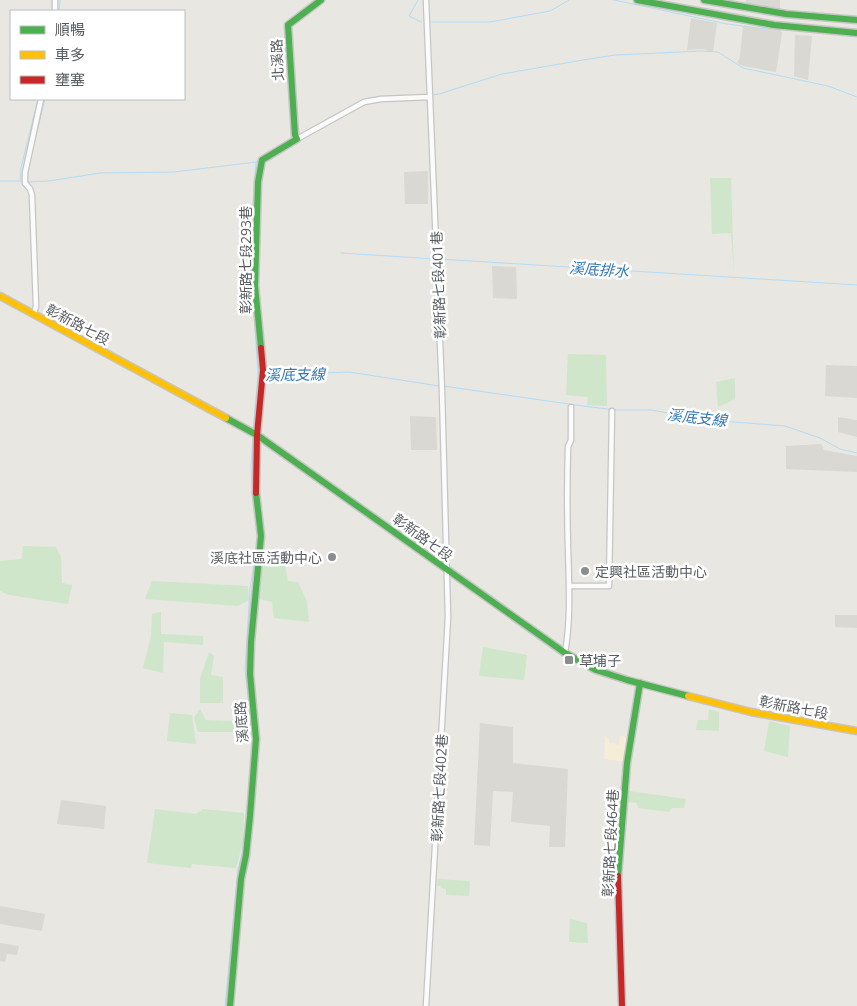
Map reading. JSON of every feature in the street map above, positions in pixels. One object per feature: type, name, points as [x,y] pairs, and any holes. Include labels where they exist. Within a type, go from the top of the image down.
[{"type":"street","name":"北溪路","points":[[296,137],[290,84],[288,25],[321,0]]},
{"type":"street","name":"彰新路七段401巷","points":[[426,0],[447,570]]},
{"type":"street","points":[[637,0],[789,28],[857,33]]},
{"type":"street","points":[[704,0],[786,14],[857,20]]},
{"type":"street","points":[[296,137],[364,102],[381,99],[430,97]]},
{"type":"street","points":[[34,314],[36,306],[32,195],[25,183],[25,173],[41,100]]},
{"type":"street","name":"彰新路七段293巷","points":[[257,435],[263,370],[255,286],[258,182],[262,160],[296,137]]},
{"type":"street","name":"彰新路七段","points":[[0,296],[257,435],[390,527],[447,570],[565,653],[596,670],[750,712],[857,731]]},
{"type":"street","points":[[565,653],[568,632],[569,586],[567,502],[568,447],[571,440],[570,407]]},
{"type":"street","points":[[569,586],[609,586],[612,411]]},
{"type":"street","name":"溪底路","points":[[230,1006],[256,739],[250,674],[251,642],[261,536],[256,494],[257,435]]},
{"type":"street","name":"彰新路七段402巷","points":[[426,1006],[447,646],[447,570]]},
{"type":"street","name":"彰新路七段464巷","points":[[622,1006],[618,874],[628,763],[640,683]]},
{"type":"shaded area","points":[[746,0],[780,0],[780,9],[746,4]]},
{"type":"shaded area","points":[[691,18],[717,23],[713,52],[703,49],[687,50]]},
{"type":"shaded area","points":[[743,26],[780,30],[782,33],[776,72],[743,66],[737,63],[740,57]]},
{"type":"shaded area","points":[[795,35],[812,36],[808,80],[794,76]]},
{"type":"shaded area","points":[[428,171],[428,204],[405,204],[404,172]]},
{"type":"shaded area","points":[[492,266],[516,267],[517,299],[493,298]]},
{"type":"shaded area","points":[[826,365],[857,366],[857,398],[825,396]]},
{"type":"shaded area","points":[[410,416],[436,417],[437,450],[411,450]]},
{"type":"shaded area","points":[[838,417],[857,420],[857,437],[838,432]]},
{"type":"shaded area","points":[[821,444],[824,450],[857,456],[857,472],[786,469],[786,446]]},
{"type":"shaded area","points":[[835,615],[857,615],[857,628],[835,627]]},
{"type":"shaded area","points":[[480,723],[513,727],[513,763],[568,769],[565,847],[549,847],[550,826],[511,822],[513,792],[493,791],[490,846],[474,845]]},
{"type":"shaded area","points":[[605,735],[609,743],[619,745],[620,736],[629,737],[626,762],[604,759]]},
{"type":"shaded area","points":[[61,800],[106,806],[104,829],[57,824]]},
{"type":"shaded area","points":[[0,906],[45,914],[42,931],[0,924]]},
{"type":"shaded area","points":[[0,943],[19,946],[17,955],[7,954],[5,962],[0,961]]},
{"type":"green space","points":[[710,178],[731,178],[734,275],[731,233],[712,234]]},
{"type":"green space","points":[[568,354],[606,355],[607,406],[587,405],[588,397],[566,395]]},
{"type":"green space","points":[[735,378],[735,399],[718,407],[716,382]]},
{"type":"green space","points":[[23,546],[56,547],[61,557],[62,583],[72,585],[68,604],[9,595],[0,591],[0,561],[22,559]]},
{"type":"green space","points":[[261,549],[283,551],[288,581],[298,582],[307,601],[309,622],[274,618],[272,602],[259,599],[259,557]]},
{"type":"green space","points":[[152,581],[248,586],[249,600],[238,606],[145,599]]},
{"type":"green space","points":[[161,612],[161,634],[203,636],[203,645],[164,642],[163,673],[143,668],[151,636],[152,614]]},
{"type":"green space","points":[[483,647],[527,655],[524,680],[479,676]]},
{"type":"green space","points":[[209,652],[214,656],[211,675],[223,677],[223,703],[200,703],[200,679]]},
{"type":"green space","points":[[200,709],[206,720],[234,721],[238,732],[198,732],[194,718]]},
{"type":"green space","points":[[709,709],[719,712],[719,731],[696,730],[698,720],[708,720]]},
{"type":"green space","points":[[170,713],[192,715],[196,744],[167,741]]},
{"type":"green space","points":[[769,721],[790,726],[788,757],[764,751]]},
{"type":"green space","points":[[629,791],[686,799],[684,808],[672,808],[669,812],[638,808],[637,803],[627,802]]},
{"type":"green space","points":[[155,809],[196,814],[203,809],[244,813],[243,843],[236,868],[192,864],[191,868],[147,863]]},
{"type":"green space","points":[[438,879],[470,881],[469,896],[446,895],[446,889],[437,886]]},
{"type":"green space","points":[[570,919],[587,923],[588,943],[569,942]]},
{"type":"waterway","name":"溪底支線","points":[[52,0],[52,10]]},
{"type":"waterway","points":[[59,10],[60,0]]},
{"type":"waterway","points":[[418,0],[409,16],[421,22]]},
{"type":"waterway","points":[[432,22],[490,22],[550,11],[569,0]]},
{"type":"waterway","points":[[614,0],[727,24],[767,29]]},
{"type":"waterway","points":[[431,95],[502,74],[583,60],[615,55],[702,51],[718,52],[743,68],[828,86],[857,97]]},
{"type":"waterway","name":"溪底支線","points":[[22,182],[20,181],[21,168],[38,100]]},
{"type":"waterway","points":[[27,181],[27,172],[45,100]]},
{"type":"waterway","points":[[256,162],[274,149]]},
{"type":"waterway","name":"溪底支線","points":[[26,182],[49,181],[100,173],[174,172],[256,162],[253,202],[253,255]]},
{"type":"waterway","points":[[0,181],[19,181]]},
{"type":"waterway","name":"溪底排水","points":[[341,253],[435,259]]},
{"type":"waterway","name":"溪底排水","points":[[439,259],[857,285]]},
{"type":"waterway","name":"溪底支線","points":[[254,311],[258,375],[260,375]]},
{"type":"waterway","name":"溪底支線","points":[[264,375],[349,372],[439,386]]},
{"type":"waterway","points":[[253,431],[258,375]]},
{"type":"waterway","name":"溪底支線","points":[[443,386],[616,410],[651,410],[709,420],[785,426],[820,438],[840,449],[857,453]]},
{"type":"waterway","points":[[253,435],[251,466],[258,538],[250,589],[245,669],[253,740]]},
{"type":"waterway","points":[[246,827],[247,811]]},
{"type":"waterway","points":[[225,1006],[238,869],[243,851]]},
{"type":"traffic: fast","points":[[261,348],[255,286],[258,182],[262,160],[297,139],[295,135],[288,25],[321,0]]},
{"type":"traffic: fast","points":[[637,0],[774,25],[857,33]]},
{"type":"traffic: fast","points":[[704,0],[786,14],[857,20]]},
{"type":"traffic: fast","points":[[226,418],[257,435],[565,653],[596,670],[688,696]]},
{"type":"traffic: fast","points":[[230,1006],[256,739],[250,674],[251,642],[261,536],[256,493]]},
{"type":"traffic: fast","points":[[618,876],[627,763],[640,683]]},
{"type":"traffic: slow","points":[[0,296],[226,418]]},
{"type":"traffic: slow","points":[[688,696],[751,712],[857,731]]},
{"type":"traffic: jam","points":[[256,493],[257,435],[263,370],[261,348]]},
{"type":"traffic: jam","points":[[618,876],[622,1006]]},
{"type":"place","name":"溪底社區活動中心","points":[[332,557]]},
{"type":"place","name":"定興社區活動中心","points":[[585,571]]},
{"type":"place","name":"草埔子","points":[[569,660]]}]
